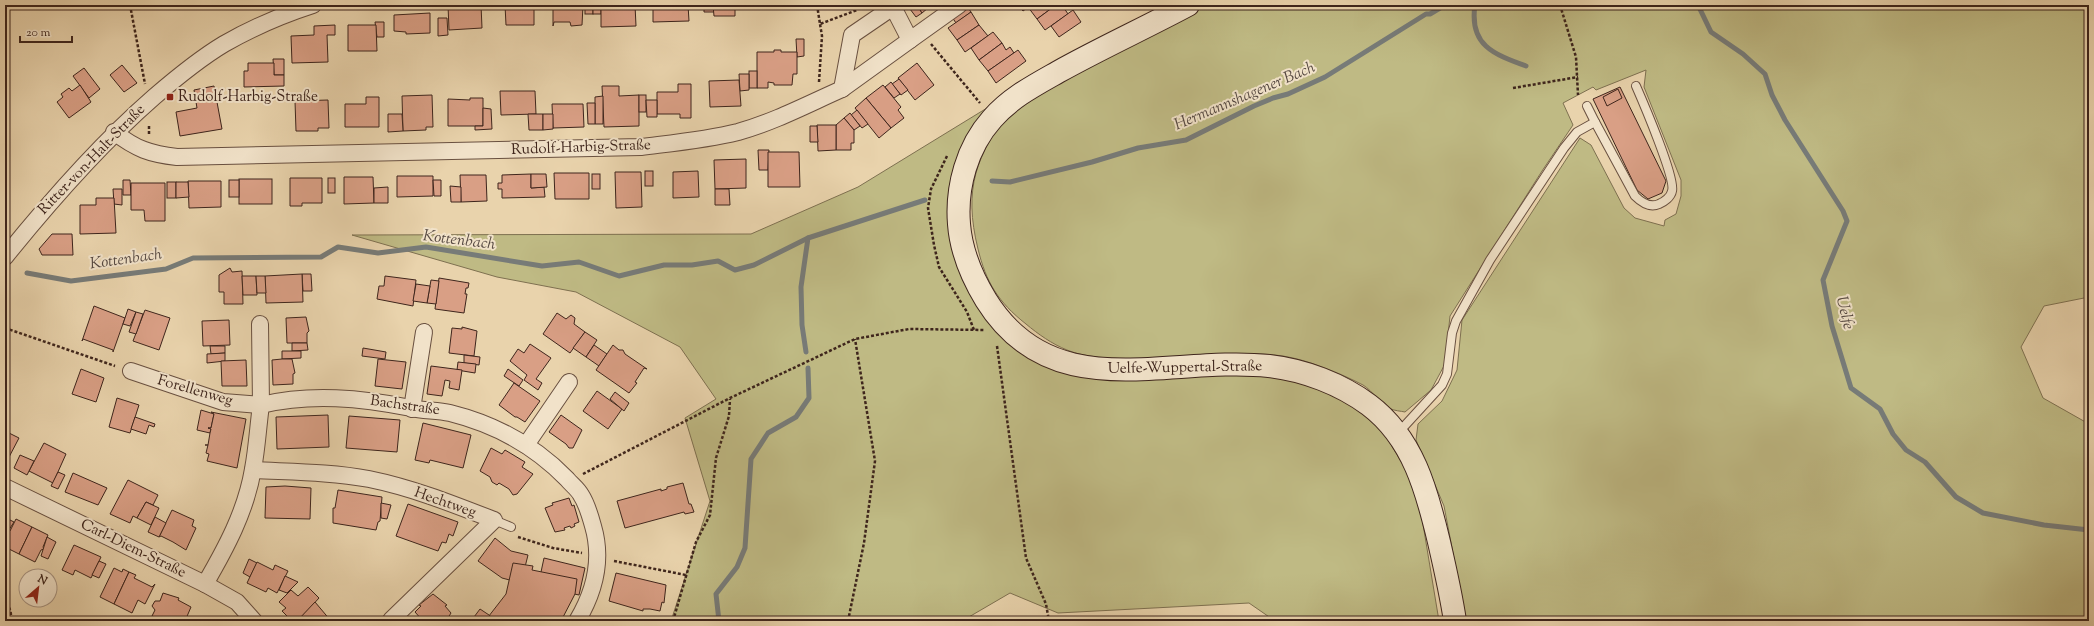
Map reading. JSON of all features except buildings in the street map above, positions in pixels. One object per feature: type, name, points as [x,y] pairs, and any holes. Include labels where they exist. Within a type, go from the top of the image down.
[{"type":"main road","name":"Uelfe-Wuppertal-Straße","points":[[1188,5],[1076,62],[1024,92],[994,116],[984,129],[966,164],[958,204],[959,230],[964,250],[978,285],[1004,324],[1015,335],[1025,343],[1064,362],[1083,367],[1124,371],[1166,367],[1253,366],[1287,370],[1317,378],[1351,393],[1372,408],[1397,433],[1413,459],[1430,503],[1450,589],[1455,621]]},
{"type":"street","name":"Ritter-von-Halt-Straße","points":[[5,257],[38,215],[114,132],[181,73],[223,44],[258,26],[313,5]]},
{"type":"street","points":[[842,89],[852,35],[893,7],[910,40],[959,5]]},
{"type":"street","name":"Rudolf-Harbig-Straße","points":[[114,132],[131,145],[154,154],[177,157],[641,147],[703,139],[738,132],[784,116],[842,89],[910,40]]},
{"type":"street","points":[[205,584],[234,532],[253,470],[261,405],[260,324]]},
{"type":"street","points":[[412,409],[424,332]]},
{"type":"street","name":"Forellenweg","points":[[131,371],[223,402],[261,405]]},
{"type":"street","points":[[526,444],[569,382]]},
{"type":"street","name":"Bachstraße","points":[[261,405],[314,398],[386,402],[412,409],[448,413],[472,420],[526,444],[555,466],[580,493],[588,509],[598,550],[595,582],[589,601],[577,621]]},
{"type":"street","name":"Hechtweg","points":[[253,470],[322,474],[369,480],[431,495],[494,520],[391,620]]},
{"type":"street","name":"Carl-Diem-Straße","points":[[5,487],[205,584],[237,602],[254,621]]},
{"type":"lane","points":[[1587,106],[1634,196],[1644,204],[1658,205],[1668,198],[1672,191],[1669,173],[1636,86]]},
{"type":"lane","points":[[1397,433],[1442,386],[1447,374],[1452,333],[1456,320],[1490,260],[1564,148],[1577,132],[1595,122]]},
{"type":"lane","points":[[494,520],[511,527]]},
{"type":"path","points":[[130,5],[148,102]]},
{"type":"path","points":[[817,5],[822,36],[818,100]]},
{"type":"path","points":[[1560,5],[1576,57],[1578,95]]},
{"type":"path","points":[[820,24],[863,8]]},
{"type":"path","points":[[932,44],[962,80]]},
{"type":"path","points":[[1513,88],[1578,77]]},
{"type":"path","points":[[931,189],[928,208],[939,266],[966,312],[974,330]]},
{"type":"path","points":[[5,328],[131,371]]},
{"type":"path","points":[[568,480],[624,454],[730,398],[856,339],[909,329],[988,330]]},
{"type":"path","points":[[996,338],[1026,558],[1046,604],[1049,621]]},
{"type":"path","points":[[848,621],[864,543],[875,461],[856,339]]},
{"type":"path","points":[[673,621],[696,542],[710,515],[716,458],[729,416],[730,398]]},
{"type":"path","points":[[519,538],[566,550]]},
{"type":"path","points":[[615,561],[686,575]]},
{"type":"path","points":[[5,604],[8,606],[12,616],[10,621]]},
{"type":"shaded area","points":[[1202,5],[2089,5],[2089,297],[2044,306],[2021,347],[2043,398],[2089,424],[2089,621],[1466,621],[1444,506],[1416,440],[1418,424],[1442,401],[1457,370],[1462,320],[1580,138],[1591,145],[1624,208],[1635,218],[1664,226],[1665,220],[1676,214],[1681,196],[1681,180],[1644,87],[1646,70],[1596,90],[1593,87],[1563,103],[1573,125],[1450,316],[1445,364],[1431,390],[1405,412],[1393,410],[1385,406],[1367,388],[1354,380],[1293,358],[1264,354],[1226,354],[1150,359],[1098,357],[1074,353],[1056,345],[1040,335],[1016,316],[994,291],[981,261],[974,227],[972,208],[973,190],[981,157],[989,141],[1012,107]]},
{"type":"shaded area","points":[[987,108],[970,136],[959,250],[1034,355],[1252,370],[1342,395],[1384,433],[1417,488],[1439,621],[1275,621],[1249,603],[1058,613],[1010,593],[962,621],[671,621],[710,501],[685,418],[716,399],[680,347],[576,292],[497,277],[352,235],[751,234],[858,187]]},
{"type":"waterway","name":"Hermannshagener Bach","points":[[992,181],[1010,182],[1092,162],[1138,148],[1186,140],[1254,106],[1273,98],[1288,94],[1325,77],[1426,14],[1430,14],[1445,5]]},
{"type":"waterway","points":[[1475,5],[1474,19],[1476,30],[1480,39],[1494,52],[1526,66]]},
{"type":"waterway","name":"Uelfe","points":[[1698,5],[1711,32],[1743,54],[1765,74],[1772,95],[1785,120],[1843,211],[1847,221],[1823,280],[1832,326],[1851,388],[1880,409],[1893,434],[1906,450],[1925,462],[1956,497],[1983,513],[2044,525],[2089,530]]},
{"type":"waterway","name":"Hermannshagener Bach","points":[[806,352],[802,325],[801,287],[808,238],[925,200]]},
{"type":"waterway","name":"Kottenbach","points":[[27,273],[71,281],[166,269],[193,258],[321,257],[338,247],[378,253],[426,247],[542,266],[579,262],[619,276],[664,265],[692,265],[718,261],[735,270],[754,265],[808,238]]},
{"type":"waterway","name":"Hermannshagener Bach","points":[[719,621],[716,594],[737,567],[745,548],[751,459],[768,433],[796,417],[809,398],[808,368]]},
{"type":"place","name":"Rudolf-Harbig-Straße","points":[[170,97]]}]
